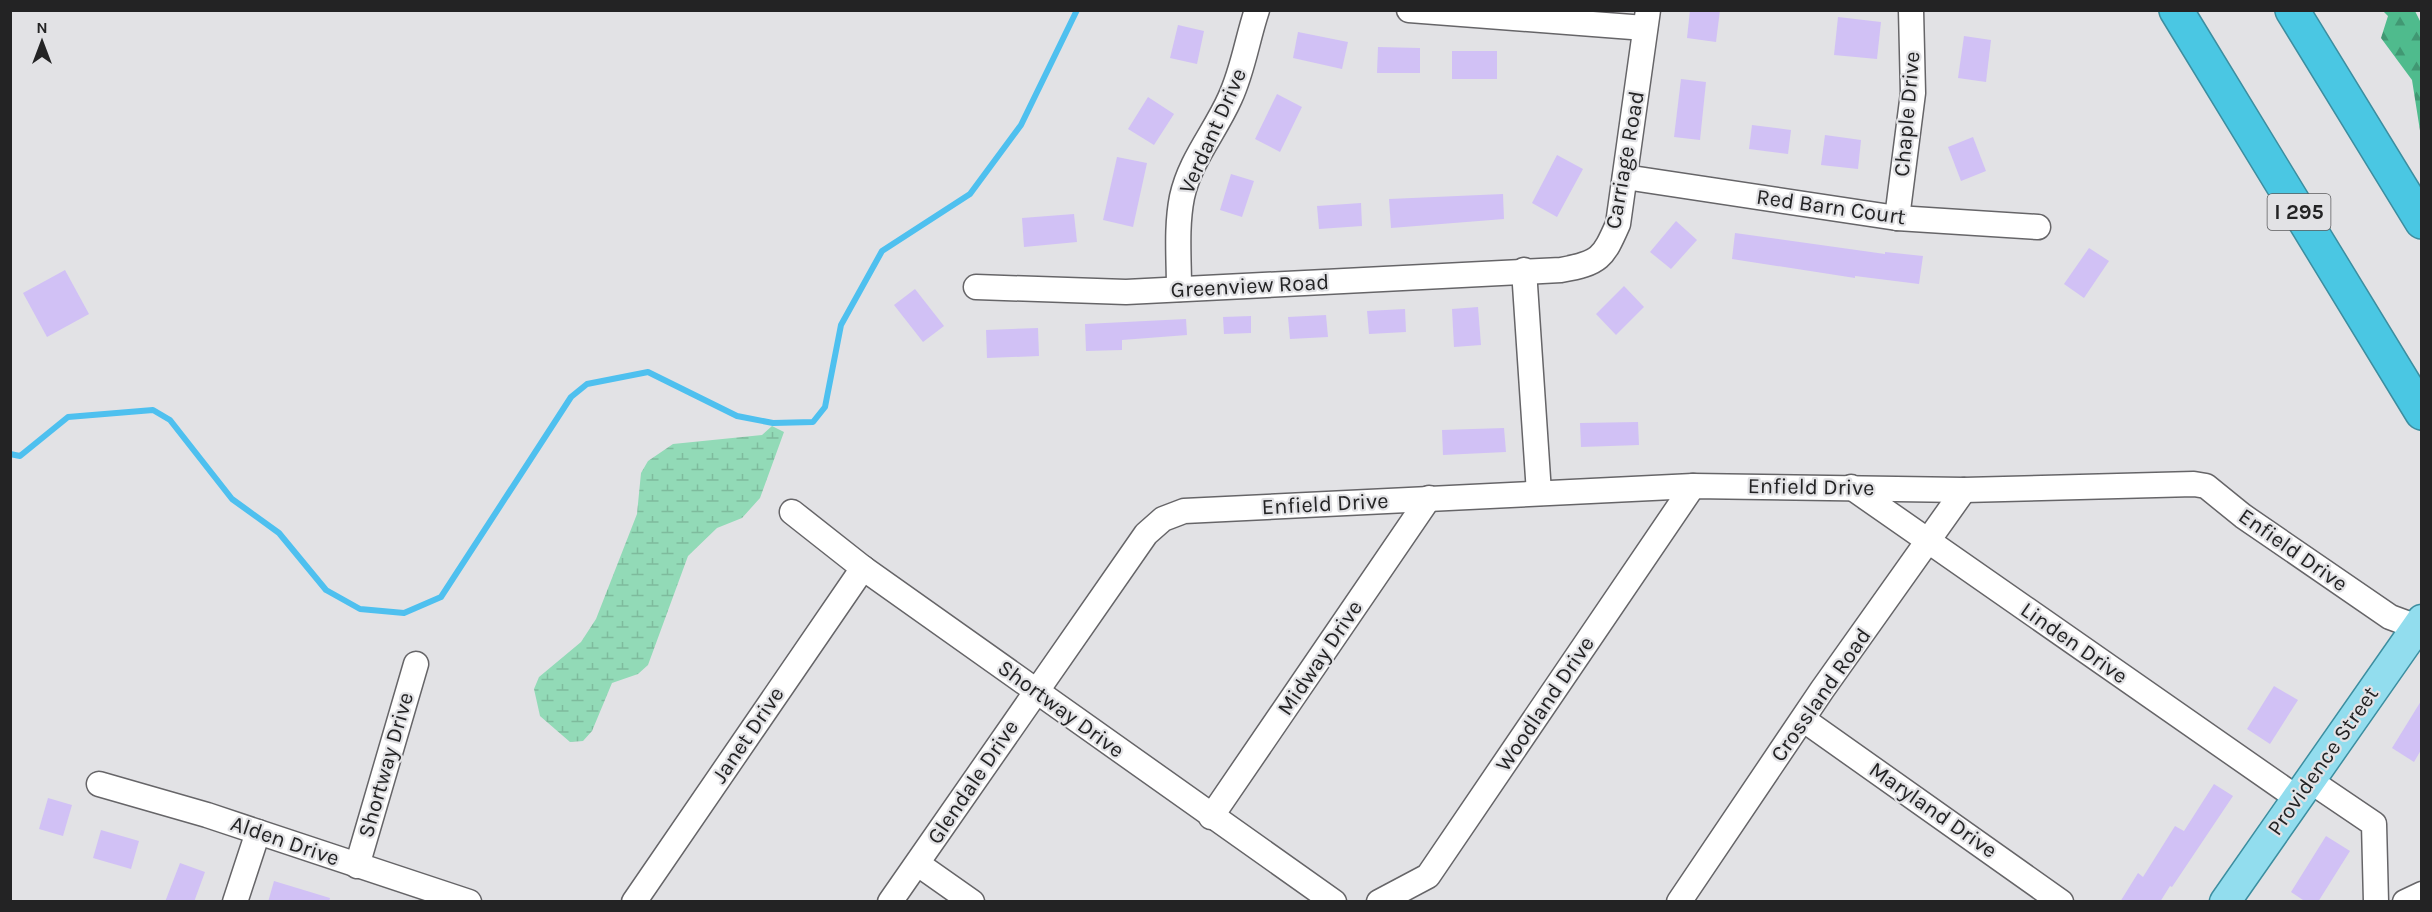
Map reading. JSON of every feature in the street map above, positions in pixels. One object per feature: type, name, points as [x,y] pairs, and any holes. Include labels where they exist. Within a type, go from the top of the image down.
[{"type":"highway","name":"I 295","points":[[2176,10],[2421,413]]},
{"type":"highway","points":[[2292,10],[2421,222]]},
{"type":"main road","name":"Providence Street","points":[[2225,902],[2419,623]]},
{"type":"street","name":"Verdant Drive","points":[[1179,289],[1179,225],[1182,197],[1197,155],[1230,100],[1242,68],[1248,37],[1257,10]]},
{"type":"street","points":[[1409,10],[1646,19]]},
{"type":"street","name":"Chaple Drive","points":[[1897,218],[1913,93],[1911,10]]},
{"type":"street","name":"Carriage Road","points":[[1524,270],[1576,267],[1598,259],[1605,253],[1618,224],[1646,19]]},
{"type":"street","name":"Red Barn Court","points":[[1625,177],[1897,218],[2038,227]]},
{"type":"street","name":"Greenview Road","points":[[976,287],[1126,292],[1524,270]]},
{"type":"street","points":[[1524,270],[1539,493]]},
{"type":"street","name":"Enfield Drive","points":[[1163,519],[1193,510],[1693,486],[1964,490],[2206,486],[2243,516],[2381,610],[2419,623]]},
{"type":"street","name":"Woodland Drive","points":[[1379,902],[1428,876],[1693,486]]},
{"type":"street","name":"Linden Drive","points":[[1851,487],[1930,540],[2054,631],[2303,789],[2374,824],[2376,902]]},
{"type":"street","name":"Crossland Road","points":[[1688,898],[1804,720],[1964,490]]},
{"type":"street","name":"Midway Drive","points":[[1211,817],[1429,498]]},
{"type":"street","name":"Shortway Drive","points":[[792,512],[863,568],[1211,817],[1334,902]]},
{"type":"street","name":"Glendale Drive","points":[[890,902],[1035,690],[1146,534],[1163,519]]},
{"type":"street","name":"Janet Drive","points":[[634,902],[863,568]]},
{"type":"street","name":"Shortway Drive","points":[[357,866],[416,664]]},
{"type":"street","name":"Maryland Drive","points":[[1804,720],[2061,902]]},
{"type":"street","name":"Alden Drive","points":[[99,784],[258,832],[469,902]]},
{"type":"street","points":[[235,902],[258,832]]},
{"type":"street","points":[[918,864],[972,902]]},
{"type":"street","points":[[2405,902],[2421,894]]},
{"type":"green space","points":[[2383,11],[2415,11],[2421,23],[2421,137],[2412,80],[2381,38],[2388,16]]},
{"type":"green space","points":[[772,426],[784,432],[760,498],[742,518],[717,528],[688,556],[648,665],[638,674],[612,683],[592,731],[583,741],[570,742],[540,716],[534,689],[539,677],[581,642],[596,619],[637,514],[641,473],[648,461],[673,444],[762,435]]},
{"type":"building","points":[[1690,10],[1720,10],[1716,42],[1687,38]]},
{"type":"building","points":[[1838,17],[1881,22],[1877,59],[1834,55]]},
{"type":"building","points":[[1178,25],[1204,31],[1197,64],[1170,58]]},
{"type":"building","points":[[1298,32],[1348,42],[1342,69],[1293,58]]},
{"type":"building","points":[[1964,36],[1991,40],[1986,82],[1958,78]]},
{"type":"building","points":[[1378,47],[1420,48],[1420,73],[1377,73]]},
{"type":"building","points":[[1452,51],[1497,51],[1497,79],[1452,79]]},
{"type":"building","points":[[1681,79],[1706,82],[1700,140],[1674,137]]},
{"type":"building","points":[[1277,94],[1302,107],[1280,152],[1255,139]]},
{"type":"building","points":[[1148,97],[1174,114],[1154,145],[1128,129]]},
{"type":"building","points":[[1752,125],[1791,130],[1788,154],[1749,149]]},
{"type":"building","points":[[1825,135],[1861,140],[1858,169],[1821,165]]},
{"type":"building","points":[[1973,137],[1986,171],[1961,181],[1948,147]]},
{"type":"building","points":[[1557,155],[1583,169],[1557,217],[1532,203]]},
{"type":"building","points":[[1117,157],[1147,163],[1133,227],[1103,220]]},
{"type":"building","points":[[1231,174],[1254,181],[1242,217],[1220,210]]},
{"type":"building","points":[[1503,194],[1504,219],[1391,228],[1389,199]]},
{"type":"building","points":[[1361,203],[1362,226],[1319,229],[1317,206]]},
{"type":"building","points":[[1074,214],[1077,242],[1024,247],[1022,218]]},
{"type":"building","points":[[1676,221],[1697,240],[1671,269],[1650,252]]},
{"type":"building","points":[[1735,233],[1885,254],[1885,252],[1923,256],[1919,284],[1855,276],[1855,278],[1732,259]]},
{"type":"building","points":[[2089,248],[2109,261],[2084,298],[2064,284]]},
{"type":"building","points":[[65,270],[89,314],[47,337],[23,293]]},
{"type":"building","points":[[1624,286],[1644,307],[1616,335],[1596,314]]},
{"type":"building","points":[[915,289],[944,326],[923,342],[894,305]]},
{"type":"building","points":[[1478,307],[1481,345],[1454,347],[1452,309]]},
{"type":"building","points":[[1405,309],[1406,332],[1369,334],[1367,311]]},
{"type":"building","points":[[1326,315],[1328,337],[1290,339],[1288,317]]},
{"type":"building","points":[[1251,316],[1251,333],[1224,334],[1223,317]]},
{"type":"building","points":[[1186,319],[1187,335],[1122,340],[1122,350],[1086,351],[1085,324]]},
{"type":"building","points":[[1038,328],[1039,356],[987,358],[986,330]]},
{"type":"building","points":[[1638,422],[1639,445],[1581,447],[1580,423]]},
{"type":"building","points":[[1504,428],[1506,452],[1443,455],[1442,430]]},
{"type":"building","points":[[2274,686],[2298,700],[2270,744],[2247,729]]},
{"type":"building","points":[[2421,701],[2421,750],[2414,762],[2392,748]]},
{"type":"building","points":[[2214,784],[2233,796],[2172,887],[2170,886],[2160,902],[2120,902],[2138,873],[2143,877],[2175,826],[2184,831]]},
{"type":"building","points":[[48,798],[72,805],[63,836],[39,829]]},
{"type":"building","points":[[101,830],[139,841],[131,869],[93,858]]},
{"type":"building","points":[[2326,836],[2350,851],[2318,902],[2306,902],[2291,892]]},
{"type":"building","points":[[180,863],[205,872],[194,902],[165,902]]},
{"type":"building","points":[[274,881],[330,898],[329,902],[268,902]]},
{"type":"waterway","points":[[10,454],[20,456],[68,417],[153,410],[170,420],[232,499],[279,533],[326,590],[360,609],[404,613],[441,597],[571,397],[587,384],[648,372],[737,416],[773,423],[813,422],[825,407],[841,325],[882,251],[970,194],[1021,125],[1077,10]]}]
